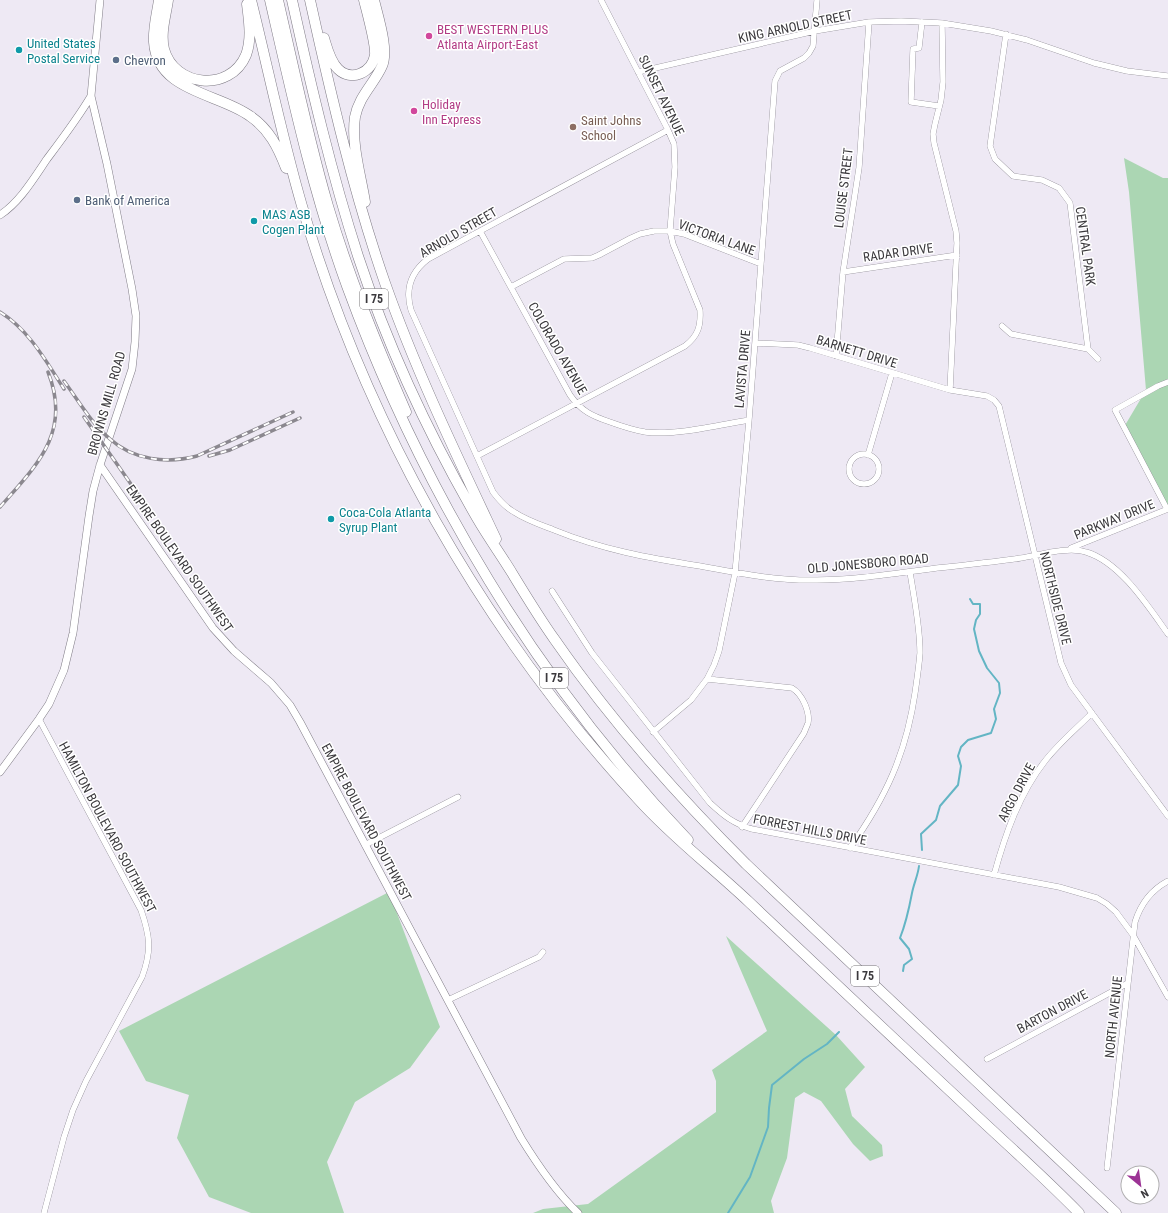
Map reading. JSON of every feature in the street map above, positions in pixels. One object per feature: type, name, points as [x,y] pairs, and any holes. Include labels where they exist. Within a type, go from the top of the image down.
[{"type":"highway","points":[[166,0],[163,41],[167,56],[171,63],[186,76],[203,81],[220,80],[228,76],[235,71],[243,60],[250,37],[247,0]]},
{"type":"highway","points":[[166,0],[154,32],[154,43],[158,60],[163,68],[178,82],[239,108],[251,116],[262,125],[277,146],[302,206],[333,297],[371,392],[408,471],[475,587],[544,686],[576,728],[618,778],[662,825],[735,889]]},
{"type":"highway","points":[[252,0],[302,206]]},
{"type":"highway","name":"I 75","points":[[270,0],[310,168],[325,222],[346,285],[363,328],[394,402],[450,514],[504,606],[535,653],[600,740],[670,821],[735,889],[1079,1213]]},
{"type":"highway","points":[[278,0],[314,156],[328,206],[352,280],[387,369],[411,422],[412,439]]},
{"type":"highway","name":"I 75","points":[[292,0],[323,135],[341,200],[358,258],[383,324],[414,396],[448,466],[479,521],[550,634],[623,730],[678,795],[746,864],[1116,1213]]},
{"type":"highway","points":[[310,0],[346,155],[385,283],[420,375],[513,575]]},
{"type":"highway","points":[[310,0],[333,62],[346,74],[355,75],[365,71],[370,66],[375,56],[364,0]]},
{"type":"highway","points":[[373,244],[355,146],[354,130],[355,117],[362,98],[384,60],[383,42],[374,0]]},
{"type":"street","name":"BROWNS MILL ROAD","points":[[0,772],[39,719],[58,687],[70,652],[89,516],[100,465],[132,369],[136,316],[132,289],[107,164],[91,96],[100,0]]},
{"type":"street","name":"SUNSET AVENUE","points":[[601,0],[674,144],[675,167],[670,231]]},
{"type":"street","name":"LAVISTA DRIVE","points":[[653,732],[691,700],[707,678],[719,651],[735,572],[755,343],[775,81],[780,71],[804,58],[813,46],[817,0]]},
{"type":"street","name":"KING ARNOLD STREET","points":[[638,72],[815,31],[869,22],[922,22],[973,27],[1006,34],[1094,63],[1128,71],[1168,76]]},
{"type":"street","name":"LOUISE STREET","points":[[836,356],[843,272],[859,168],[869,22]]},
{"type":"street","points":[[922,22],[920,48],[913,49],[911,102],[939,106]]},
{"type":"street","points":[[942,23],[943,82],[934,134],[935,147],[956,231],[957,255],[950,390]]},
{"type":"street","name":"CENTRAL PARK","points":[[1006,34],[990,146],[995,159],[1013,176],[1042,180],[1053,185],[1059,188],[1070,203],[1088,349]]},
{"type":"street","points":[[0,216],[10,208],[27,187],[80,114],[91,96]]},
{"type":"street","name":"ARNOLD STREET","points":[[477,456],[411,310],[408,293],[412,278],[422,264],[480,231],[668,130]]},
{"type":"street","name":"VICTORIA LANE","points":[[511,287],[564,259],[592,258],[640,234],[654,230],[684,234],[761,264]]},
{"type":"street","name":"COLORADO AVENUE","points":[[480,231],[576,403],[584,411],[632,429],[646,432],[690,430],[748,420]]},
{"type":"street","points":[[477,456],[685,346],[692,340],[697,333],[701,322],[700,310],[673,244],[670,231]]},
{"type":"street","name":"RADAR DRIVE","points":[[843,272],[957,255]]},
{"type":"street","points":[[1002,326],[1011,334],[1088,349],[1098,359]]},
{"type":"street","name":"BARNETT DRIVE","points":[[755,343],[798,345],[950,390]]},
{"type":"street","points":[[868,455],[892,373]]},
{"type":"street","points":[[1167,509],[1115,410],[1168,382]]},
{"type":"street","name":"NORTHSIDE DRIVE","points":[[950,390],[987,396],[994,400],[999,406],[1061,663],[1071,685],[1168,816]]},
{"type":"street","points":[[868,455],[876,461],[879,470],[878,475],[872,482],[862,484],[851,476],[850,466],[859,456],[868,455]]},
{"type":"street","name":"OLD JONESBORO ROAD","points":[[477,456],[494,492],[501,503],[513,512],[577,540],[615,551],[777,579],[848,579],[1034,556],[1070,550],[1085,551],[1099,556],[1125,578],[1168,634]]},
{"type":"street","name":"EMPIRE BOULEVARD SOUTHWEST","points":[[100,465],[213,628],[234,651],[271,683],[290,705],[521,1138],[552,1185],[578,1213]]},
{"type":"street","name":"PARKWAY DRIVE","points":[[1070,550],[1071,548],[1167,509]]},
{"type":"street","points":[[850,848],[869,821],[887,788],[902,753],[912,716],[920,652],[910,572]]},
{"type":"street","name":"FORREST HILLS DRIVE","points":[[552,591],[592,653],[710,803],[726,818],[742,827],[1059,887],[1097,898],[1116,912],[1133,935],[1168,997]]},
{"type":"street","points":[[707,678],[792,688],[800,694],[807,712],[808,723],[804,733],[742,827]]},
{"type":"street","name":"ARGO DRIVE","points":[[994,875],[1010,824],[1034,776],[1061,743],[1092,713]]},
{"type":"street","name":"HAMILTON BOULEVARD SOUTHWEST","points":[[39,719],[141,910],[148,929],[149,948],[147,963],[142,977],[86,1081],[73,1110],[64,1137],[44,1213]]},
{"type":"street","points":[[365,845],[458,797]]},
{"type":"street","name":"NORTH AVENUE","points":[[1107,1168],[1135,922],[1143,903],[1150,894],[1168,881]]},
{"type":"street","points":[[448,1000],[539,956],[543,952]]},
{"type":"street","name":"BARTON DRIVE","points":[[987,1059],[1128,983]]},
{"type":"green space","points":[[1124,158],[1163,178],[1168,178],[1168,506],[1124,427],[1146,390],[1129,192]]},
{"type":"green space","points":[[389,892],[440,1027],[410,1068],[355,1102],[327,1162],[344,1213],[251,1213],[209,1197],[177,1138],[189,1095],[146,1081],[119,1031]]},
{"type":"green space","points":[[726,936],[836,1035],[865,1067],[845,1089],[852,1116],[882,1145],[883,1156],[870,1161],[853,1144],[821,1101],[804,1092],[795,1098],[787,1158],[771,1201],[774,1213],[533,1213],[543,1209],[588,1204],[716,1112],[716,1081],[712,1070],[767,1031]]},
{"type":"waterway","points":[[922,850],[921,834],[936,820],[940,806],[958,785],[961,766],[958,756],[961,747],[968,740],[991,733],[996,719],[994,709],[1000,693],[999,683],[987,668],[979,651],[974,629],[976,620],[980,614],[980,604],[973,604],[970,599]]},
{"type":"waterway","points":[[903,971],[904,965],[912,959],[909,949],[900,938],[919,866]]},
{"type":"waterway","points":[[728,1213],[750,1177],[768,1127],[772,1085],[804,1059],[827,1044],[839,1032]]},
{"type":"railway","points":[[0,312],[10,319],[28,337],[64,389]]},
{"type":"railway","points":[[0,507],[38,462],[47,446],[53,430],[56,412],[54,393],[48,372]]},
{"type":"railway","points":[[64,381],[91,419],[110,439],[129,452],[140,456],[162,460],[174,460],[197,456],[293,412]]},
{"type":"railway","points":[[84,417],[140,497]]},
{"type":"railway","points":[[209,456],[230,450],[300,418]]},
{"type":"place","name":"BEST WESTERN PLUS Atlanta Airport-East","points":[[429,36]]},
{"type":"place","name":"United States Postal Service","points":[[19,50]]},
{"type":"place","name":"Chevron","points":[[116,60]]},
{"type":"place","name":"Holiday Inn Express","points":[[414,111]]},
{"type":"place","name":"Saint Johns School","points":[[573,127]]},
{"type":"place","name":"Bank of America","points":[[77,200]]},
{"type":"place","name":"MAS ASB Cogen Plant","points":[[254,221]]},
{"type":"place","name":"Coca-Cola Atlanta Syrup Plant","points":[[331,519]]}]
